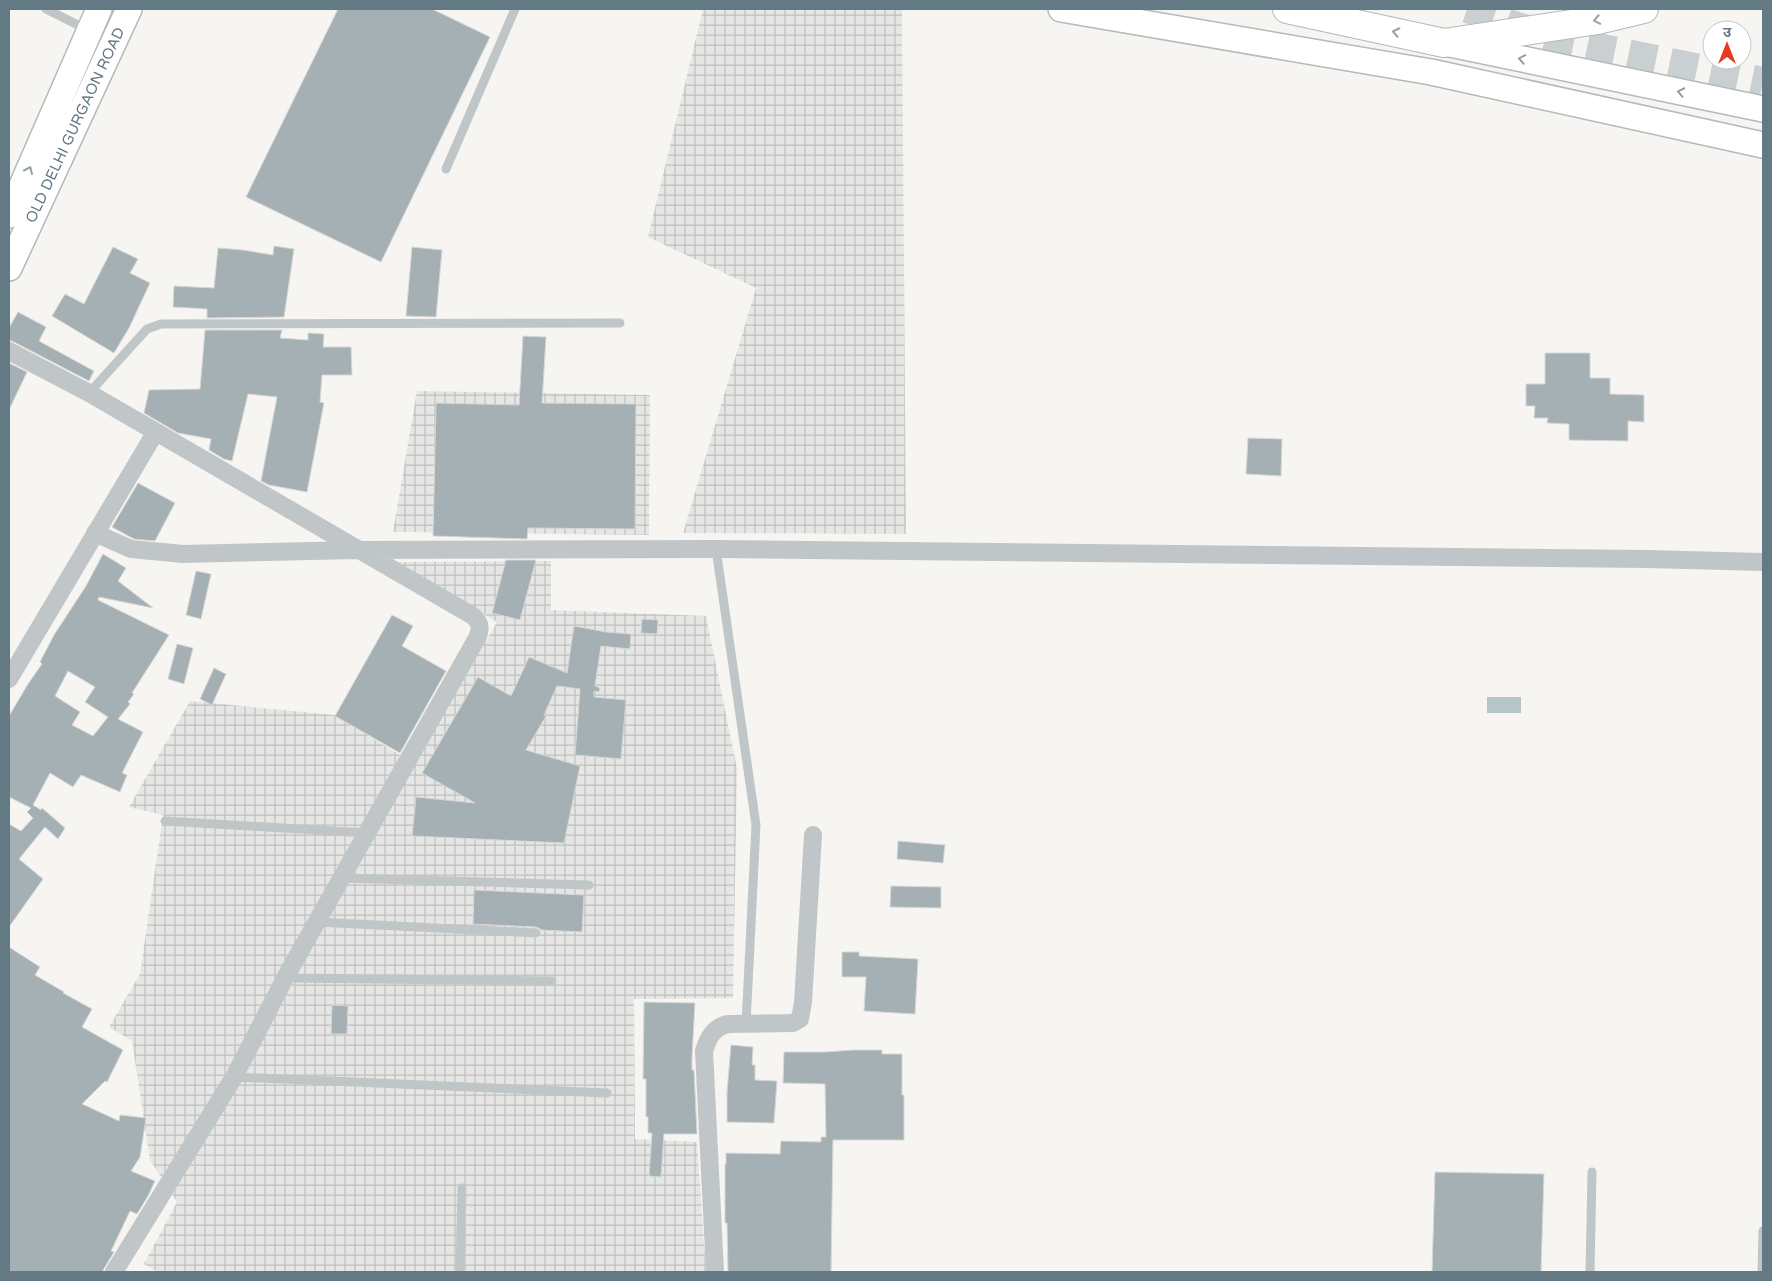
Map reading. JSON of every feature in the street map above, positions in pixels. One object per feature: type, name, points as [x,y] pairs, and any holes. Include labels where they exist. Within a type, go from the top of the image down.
[{"type":"highway","points":[[1287,9],[1444,43],[1598,20],[1644,9]]},
{"type":"main road","name":"OLD DELHI GURGAON ROAD","points":[[9,215],[99,9]]},
{"type":"main road","name":"OLD DELHI GURGAON ROAD","points":[[9,268],[129,9]]},
{"type":"main road","points":[[1061,9],[1431,72],[1763,145]]},
{"type":"main road","points":[[1444,43],[1763,109]]},
{"type":"main road","points":[[1706,132],[1708,97]]},
{"type":"street","points":[[9,351],[89,393],[473,616],[480,626],[477,638],[286,978],[234,1077],[114,1272]]},
{"type":"street","points":[[9,679],[155,433]]},
{"type":"street","points":[[95,533],[131,549],[175,553],[357,550],[716,549],[1763,562]]},
{"type":"street","points":[[715,1272],[704,1051],[708,1040],[718,1027],[729,1024],[793,1023],[798,1021],[801,1016],[804,1002],[813,835]]},
{"type":"lane","points":[[46,9],[90,32]]},
{"type":"lane","points":[[446,169],[515,9]]},
{"type":"lane","points":[[89,393],[147,329],[161,324],[620,323]]},
{"type":"lane","points":[[716,549],[756,825],[746,1024]]},
{"type":"lane","points":[[165,820],[367,832]]},
{"type":"lane","points":[[342,878],[589,885]]},
{"type":"lane","points":[[317,922],[536,933]]},
{"type":"lane","points":[[286,978],[552,981]]},
{"type":"lane","points":[[234,1077],[607,1093]]},
{"type":"lane","points":[[1590,1272],[1592,1172]]},
{"type":"lane","points":[[460,1272],[462,1188]]},
{"type":"lane","points":[[1762,1272],[1763,1230]]},
{"type":"shaded area","points":[[703,9],[902,9],[906,534],[683,533],[756,288],[648,237]]},
{"type":"shaded area","points":[[417,391],[650,395],[649,535],[393,532]]},
{"type":"shaded area","points":[[551,561],[551,610],[706,616],[737,769],[733,998],[634,999],[635,1139],[697,1142],[706,1272],[158,1272],[144,1264],[177,1202],[150,1160],[132,1041],[109,1027],[140,974],[163,815],[129,807],[190,701],[335,715],[413,763],[497,622],[395,562]]},
{"type":"shaded area","points":[[1487,697],[1521,697],[1521,713],[1487,713]]},
{"type":"building","points":[[338,9],[432,9],[490,37],[381,262],[246,197]]},
{"type":"building","points":[[274,246],[294,249],[284,317],[207,318],[207,309],[173,307],[174,286],[214,288],[218,248],[273,255]]},
{"type":"building","points":[[113,247],[138,259],[130,273],[150,283],[129,328],[114,353],[52,316],[65,294],[84,304]]},
{"type":"building","points":[[412,247],[442,250],[436,317],[406,316]]},
{"type":"building","points":[[18,312],[46,327],[39,341],[94,371],[89,381],[9,340],[9,328]]},
{"type":"building","points":[[205,330],[282,330],[280,338],[308,340],[308,333],[324,334],[323,347],[351,347],[352,375],[322,375],[320,402],[324,403],[307,492],[269,485],[261,481],[277,397],[248,394],[232,461],[224,459],[209,450],[211,439],[178,433],[144,413],[149,390],[200,389]]},
{"type":"building","points":[[523,336],[546,337],[542,403],[636,404],[635,529],[528,528],[527,539],[433,536],[436,403],[519,405]]},
{"type":"building","points":[[1545,353],[1590,353],[1590,378],[1610,378],[1610,394],[1644,395],[1644,422],[1628,421],[1628,441],[1569,440],[1569,424],[1547,423],[1548,418],[1534,418],[1535,406],[1526,406],[1526,384],[1545,384]]},
{"type":"building","points":[[9,363],[27,372],[9,410]]},
{"type":"building","points":[[1248,438],[1282,439],[1281,476],[1246,474]]},
{"type":"building","points":[[138,483],[175,503],[155,541],[134,539],[112,527]]},
{"type":"building","points":[[103,554],[126,568],[118,581],[153,608],[99,597],[98,600],[169,635],[132,693],[134,694],[128,702],[130,704],[118,719],[143,732],[122,773],[127,775],[120,792],[81,775],[73,787],[50,773],[33,805],[41,810],[42,808],[65,828],[58,839],[45,827],[19,859],[43,879],[9,927],[9,824],[21,831],[33,818],[27,812],[31,808],[9,797],[9,716],[42,664],[40,662],[54,635],[86,586]],"holes":[[[68,671],[95,687],[85,702],[108,717],[93,736],[72,725],[80,712],[55,696]]]},
{"type":"building","points":[[506,560],[536,560],[520,620],[492,613]]},
{"type":"building","points":[[196,571],[211,574],[201,619],[186,615]]},
{"type":"building","points":[[392,615],[413,626],[402,646],[446,671],[400,753],[335,716]]},
{"type":"building","points":[[642,619],[658,620],[657,634],[641,633]]},
{"type":"building","points":[[574,626],[631,634],[630,649],[601,646],[595,686],[600,688],[599,692],[594,691],[594,697],[626,700],[621,759],[575,755],[580,689],[557,686],[544,715],[546,716],[526,750],[580,766],[564,843],[412,836],[416,797],[475,803],[422,773],[478,677],[511,696],[529,657],[567,673]]},
{"type":"building","points":[[177,644],[193,648],[184,684],[168,679]]},
{"type":"building","points":[[214,668],[226,674],[212,705],[200,699]]},
{"type":"building","points":[[898,841],[945,845],[943,863],[897,859]]},
{"type":"building","points":[[891,886],[941,887],[941,908],[890,907]]},
{"type":"building","points":[[474,890],[584,895],[582,932],[542,930],[536,927],[473,924]]},
{"type":"building","points":[[9,947],[40,967],[35,975],[92,1009],[82,1027],[123,1050],[107,1082],[105,1081],[82,1104],[119,1121],[120,1115],[146,1118],[140,1157],[131,1171],[155,1181],[137,1214],[130,1211],[111,1251],[114,1252],[102,1272],[9,1272]]},
{"type":"building","points":[[842,952],[859,952],[859,956],[918,959],[915,1014],[864,1011],[866,977],[842,977]]},
{"type":"building","points":[[644,1002],[695,1003],[692,1070],[694,1070],[697,1134],[664,1134],[661,1177],[649,1176],[652,1133],[648,1133],[646,1079],[643,1079]]},
{"type":"building","points":[[332,1005],[348,1006],[347,1034],[331,1034]]},
{"type":"building","points":[[731,1045],[753,1047],[752,1065],[755,1065],[755,1080],[777,1081],[774,1123],[727,1122],[727,1092]]},
{"type":"building","points":[[882,1050],[882,1054],[902,1054],[904,1140],[833,1140],[831,1272],[728,1272],[727,1223],[725,1223],[726,1153],[780,1154],[781,1141],[821,1142],[821,1137],[826,1137],[825,1084],[783,1083],[784,1052]]},
{"type":"building","points":[[1435,1172],[1544,1174],[1541,1272],[1432,1272]]},
{"type":"tunnel","points":[[1467,9],[1554,38],[1763,81]]}]
